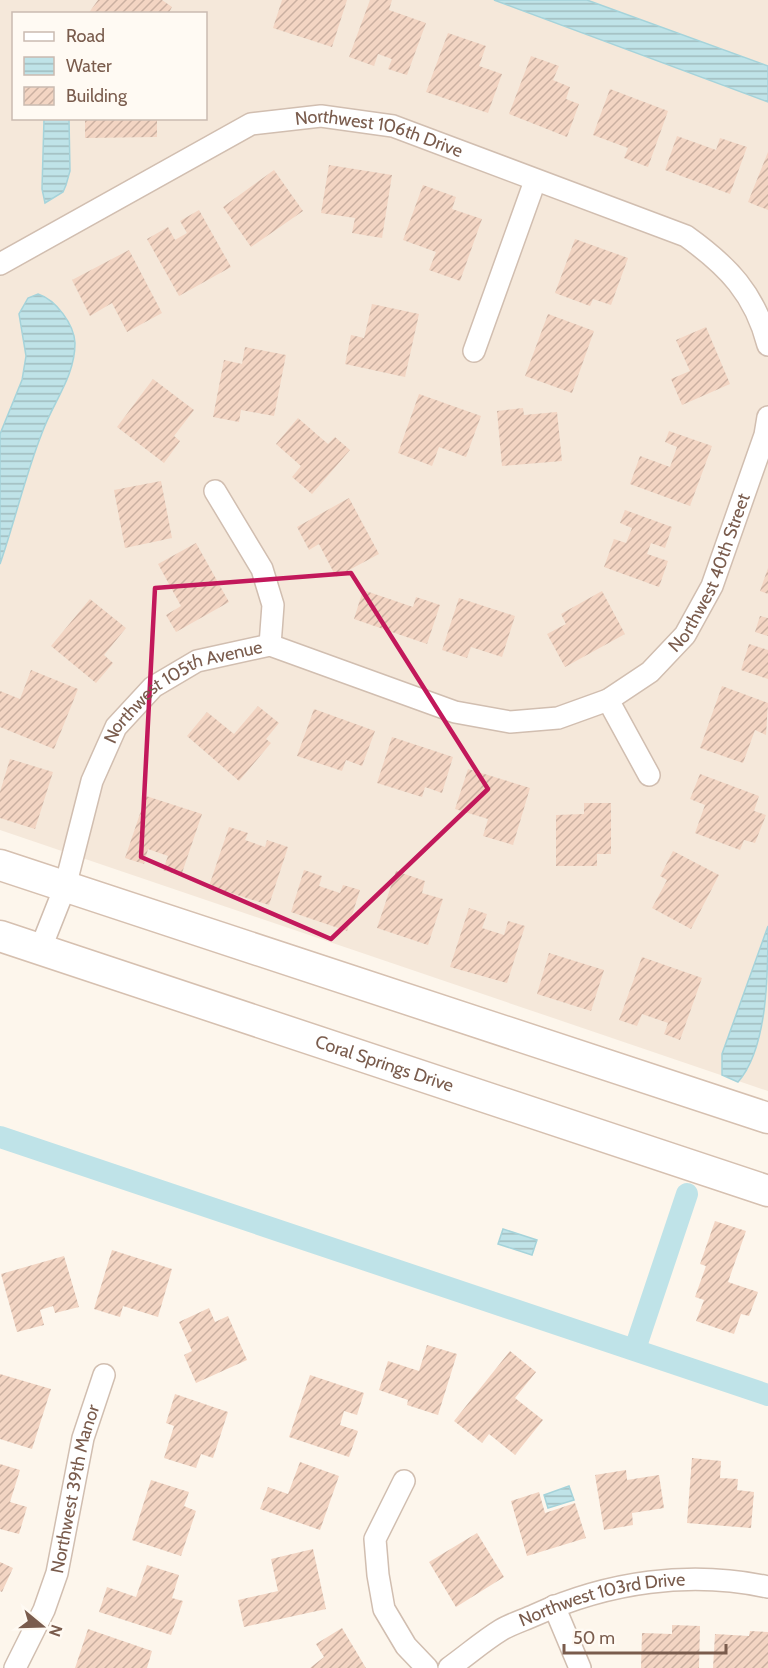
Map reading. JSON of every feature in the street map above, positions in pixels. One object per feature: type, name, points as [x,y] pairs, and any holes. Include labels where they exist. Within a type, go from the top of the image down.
[{"type":"main road","points":[[0,865],[315,966],[768,1118]]},
{"type":"main road","name":"Coral Springs Drive","points":[[0,936],[335,1045],[768,1191]]},
{"type":"street","name":"Northwest 106th Drive","points":[[0,264],[251,124],[321,116],[393,126],[686,236],[720,260],[760,299]]},
{"type":"street","points":[[474,351],[535,181]]},
{"type":"street","points":[[760,299],[768,345]]},
{"type":"street","name":"Northwest 40th Street","points":[[608,700],[650,672],[685,635],[712,586],[765,435],[768,417]]},
{"type":"street","points":[[215,491],[262,568],[273,605],[270,645]]},
{"type":"street","name":"Northwest 105th Avenue","points":[[40,950],[65,886],[92,781],[116,727],[153,687],[197,661],[270,645],[455,712],[510,722],[558,718],[608,700]]},
{"type":"street","points":[[608,700],[649,775]]},
{"type":"street","name":"Northwest 39th Manor","points":[[15,1668],[44,1610],[57,1573],[83,1438],[104,1375]]},
{"type":"street","points":[[404,1481],[375,1539],[378,1575],[384,1609],[406,1646],[427,1668]]},
{"type":"street","name":"Northwest 103rd Drive","points":[[449,1668],[502,1629],[554,1606],[610,1588],[659,1581],[730,1579],[768,1587]]},
{"type":"street","points":[[554,1606],[580,1668]]},
{"type":"highlighted area","points":[[351,573],[488,789],[331,939],[141,857],[155,588]]},
{"type":"shaded area","points":[[0,0],[768,0],[768,1091],[0,830]]},
{"type":"water","points":[[494,0],[587,0],[768,66],[768,102]]},
{"type":"water","points":[[44,120],[69,120],[70,171],[66,185],[63,192],[45,203],[42,189]]},
{"type":"water","points":[[38,294],[57,307],[68,321],[74,336],[74,355],[67,378],[36,449],[0,564],[0,434],[22,380],[26,356],[19,314],[28,298]]},
{"type":"water","points":[[768,926],[768,965],[761,1030],[748,1067],[738,1082],[722,1075],[722,1054]]},
{"type":"water","points":[[503,1229],[537,1240],[532,1255],[498,1244]]},
{"type":"water","points":[[569,1486],[574,1500],[548,1508],[544,1495]]},
{"type":"building","points":[[98,0],[162,0],[172,7],[169,12],[89,12]]},
{"type":"building","points":[[282,0],[347,0],[332,47],[273,28]]},
{"type":"building","points":[[370,0],[392,0],[389,10],[426,23],[407,75],[388,69],[392,59],[378,54],[374,66],[349,57]]},
{"type":"building","points":[[448,33],[486,46],[479,66],[502,74],[488,113],[426,92]]},
{"type":"building","points":[[531,56],[559,66],[553,80],[570,87],[566,99],[579,104],[567,137],[509,114]]},
{"type":"building","points":[[610,89],[668,111],[648,167],[624,158],[628,148],[593,135]]},
{"type":"building","points":[[85,120],[157,120],[157,137],[85,138]]},
{"type":"building","points":[[677,136],[716,150],[720,138],[747,147],[730,194],[665,170]]},
{"type":"building","points":[[768,152],[768,210],[748,202]]},
{"type":"building","points":[[329,165],[392,175],[382,238],[352,233],[355,218],[321,213]]},
{"type":"building","points":[[274,170],[303,211],[251,247],[223,207]]},
{"type":"building","points":[[423,185],[456,197],[452,209],[482,219],[460,281],[429,270],[436,252],[403,240]]},
{"type":"building","points":[[199,210],[231,267],[179,296],[147,239],[168,227],[175,240],[187,233],[180,221]]},
{"type":"building","points":[[575,239],[628,258],[611,305],[593,299],[590,306],[555,293]]},
{"type":"building","points":[[129,250],[162,313],[127,332],[112,303],[90,316],[72,280]]},
{"type":"building","points":[[372,304],[419,314],[405,377],[345,364],[351,335],[364,338]]},
{"type":"building","points":[[548,314],[594,331],[572,393],[525,376]]},
{"type":"building","points":[[706,327],[730,384],[682,405],[671,379],[690,371],[676,340]]},
{"type":"building","points":[[245,347],[286,355],[274,416],[241,410],[239,422],[213,417],[224,360],[242,364]]},
{"type":"building","points":[[153,379],[194,410],[174,436],[180,441],[164,463],[117,427]]},
{"type":"building","points":[[419,394],[481,416],[466,457],[439,447],[432,466],[398,453]]},
{"type":"building","points":[[523,408],[524,415],[557,412],[562,461],[502,466],[497,411]]},
{"type":"building","points":[[298,418],[328,444],[335,437],[350,450],[312,494],[292,477],[301,466],[276,444]]},
{"type":"building","points":[[669,431],[712,446],[690,506],[630,484],[640,456],[670,467],[677,447],[665,442]]},
{"type":"building","points":[[161,481],[172,538],[125,548],[114,490]]},
{"type":"building","points":[[349,498],[379,554],[336,577],[319,544],[309,550],[297,527]]},
{"type":"building","points":[[625,510],[672,527],[665,548],[651,543],[647,554],[668,561],[659,587],[604,567],[614,539],[626,543],[632,528],[620,523]]},
{"type":"building","points":[[196,543],[229,602],[176,632],[166,615],[181,606],[158,564]]},
{"type":"building","points":[[768,568],[768,594],[760,591]]},
{"type":"building","points":[[363,590],[413,607],[416,597],[440,605],[427,644],[354,619]]},
{"type":"building","points":[[602,591],[625,634],[565,667],[547,634],[566,624],[561,614]]},
{"type":"building","points":[[459,598],[515,616],[502,657],[471,647],[467,658],[442,650]]},
{"type":"building","points":[[90,599],[126,628],[104,655],[113,663],[96,683],[51,646]]},
{"type":"building","points":[[760,616],[768,618],[768,636],[755,632]]},
{"type":"building","points":[[749,644],[768,650],[768,679],[741,670]]},
{"type":"building","points":[[31,670],[78,689],[54,749],[0,727],[0,691],[20,699]]},
{"type":"building","points":[[722,686],[768,703],[766,735],[755,730],[743,763],[700,748]]},
{"type":"building","points":[[258,706],[279,723],[266,739],[271,743],[239,781],[187,736],[207,712],[234,734]]},
{"type":"building","points":[[314,709],[375,731],[362,766],[346,760],[342,771],[297,756]]},
{"type":"building","points":[[392,737],[453,757],[442,793],[425,787],[422,797],[377,783]]},
{"type":"building","points":[[10,759],[53,772],[35,829],[0,818],[0,792]]},
{"type":"building","points":[[468,769],[530,788],[513,845],[483,836],[488,819],[455,809]]},
{"type":"building","points":[[700,774],[759,796],[754,811],[766,815],[755,843],[744,840],[740,850],[695,833],[705,805],[690,799]]},
{"type":"building","points":[[146,796],[202,814],[181,876],[163,870],[168,856],[148,849],[144,864],[125,858]]},
{"type":"building","points":[[584,803],[611,803],[611,854],[597,854],[597,866],[556,866],[556,815],[584,814]]},
{"type":"building","points":[[229,827],[248,833],[245,840],[265,847],[267,840],[288,847],[269,905],[209,886]]},
{"type":"building","points":[[673,851],[719,875],[691,929],[652,908],[667,880],[660,876]]},
{"type":"building","points":[[304,870],[322,876],[319,886],[340,893],[343,885],[360,890],[347,931],[291,912]]},
{"type":"building","points":[[396,871],[425,881],[422,893],[443,899],[428,945],[377,928]]},
{"type":"building","points":[[469,908],[487,914],[482,928],[504,935],[508,921],[525,926],[507,983],[450,967]]},
{"type":"building","points":[[549,953],[604,970],[591,1011],[537,994]]},
{"type":"building","points":[[642,957],[702,978],[680,1040],[664,1034],[668,1023],[642,1014],[637,1026],[619,1020]]},
{"type":"building","points":[[715,1221],[746,1231],[728,1282],[758,1292],[749,1316],[741,1314],[734,1334],[696,1321],[704,1300],[695,1297],[706,1266],[700,1264]]},
{"type":"building","points":[[112,1250],[172,1269],[158,1317],[123,1306],[120,1317],[94,1309]]},
{"type":"building","points":[[64,1256],[79,1307],[55,1313],[53,1306],[40,1310],[44,1325],[17,1332],[1,1274]]},
{"type":"building","points":[[209,1308],[215,1322],[228,1316],[247,1360],[196,1383],[184,1355],[192,1351],[179,1322]]},
{"type":"building","points":[[427,1345],[457,1354],[438,1415],[407,1405],[408,1400],[379,1390],[388,1361],[419,1371]]},
{"type":"building","points":[[510,1351],[536,1372],[515,1398],[543,1420],[515,1455],[489,1434],[482,1443],[454,1421]]},
{"type":"building","points":[[0,1374],[51,1389],[32,1449],[0,1439]]},
{"type":"building","points":[[310,1375],[364,1393],[357,1415],[344,1411],[340,1425],[358,1431],[349,1457],[289,1437]]},
{"type":"building","points":[[175,1394],[228,1412],[213,1458],[201,1454],[196,1468],[164,1458],[174,1426],[166,1423]]},
{"type":"building","points":[[692,1458],[721,1461],[720,1478],[738,1479],[737,1490],[754,1492],[751,1528],[687,1523]]},
{"type":"building","points":[[300,1462],[339,1476],[320,1530],[260,1509],[268,1487],[288,1494]]},
{"type":"building","points":[[0,1464],[20,1470],[10,1502],[27,1507],[19,1534],[0,1529]]},
{"type":"building","points":[[626,1470],[627,1480],[659,1475],[664,1508],[632,1513],[633,1525],[604,1530],[595,1475]]},
{"type":"building","points":[[151,1480],[189,1492],[184,1506],[196,1511],[181,1556],[132,1540]]},
{"type":"building","points":[[539,1492],[545,1513],[575,1503],[586,1538],[527,1556],[511,1501]]},
{"type":"building","points":[[477,1533],[504,1577],[456,1607],[429,1562]]},
{"type":"building","points":[[313,1549],[326,1609],[244,1627],[238,1600],[278,1591],[271,1559]]},
{"type":"building","points":[[0,1562],[13,1568],[2,1592],[0,1591]]},
{"type":"building","points":[[147,1565],[179,1575],[172,1598],[183,1601],[171,1635],[99,1612],[107,1587],[136,1597]]},
{"type":"building","points":[[672,1625],[700,1626],[699,1668],[641,1668],[642,1633],[672,1634]]},
{"type":"building","points":[[342,1628],[366,1668],[310,1668],[324,1657],[316,1644]]},
{"type":"building","points":[[88,1629],[152,1651],[147,1668],[75,1668]]},
{"type":"building","points":[[750,1631],[768,1632],[768,1668],[713,1668],[715,1634],[749,1636]]},
{"type":"waterway","points":[[0,1137],[768,1395]]},
{"type":"waterway","points":[[635,1349],[687,1194]]}]
